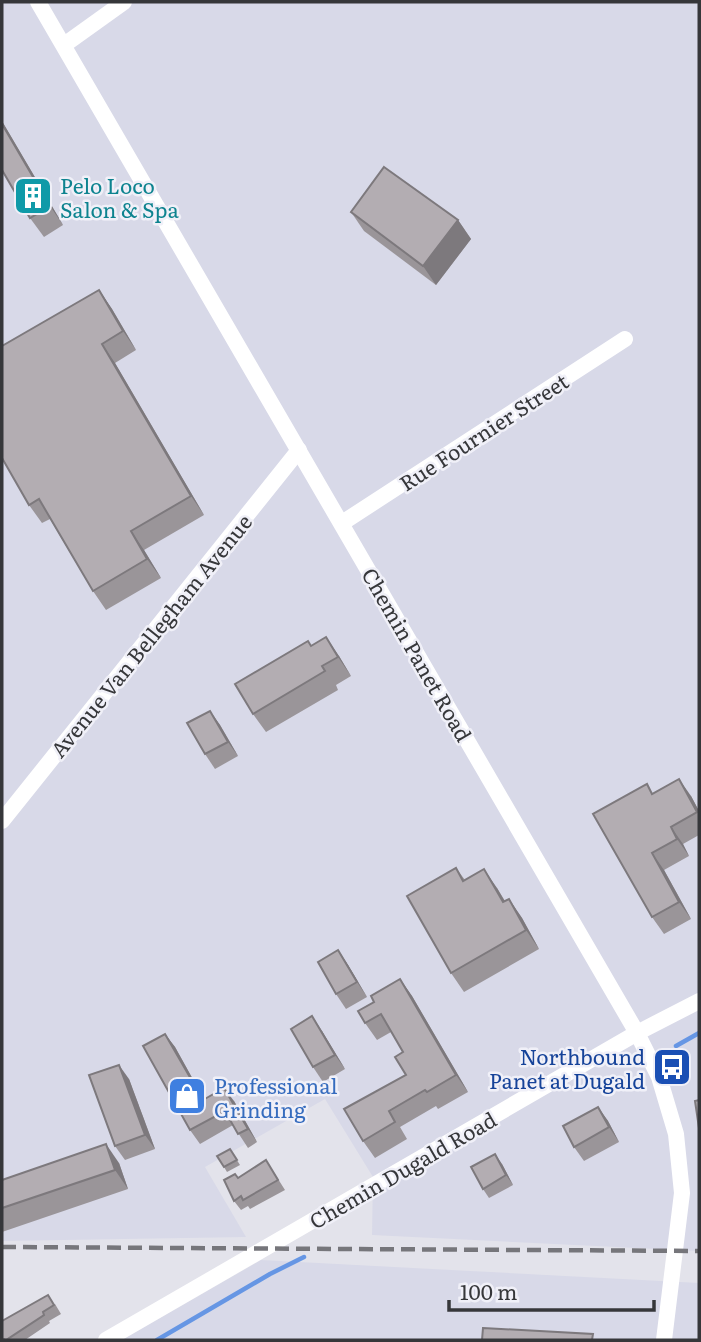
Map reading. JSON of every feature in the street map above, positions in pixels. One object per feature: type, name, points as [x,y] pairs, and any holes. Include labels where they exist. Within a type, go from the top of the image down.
[{"type":"street","name":"Chemin Panet Road","points":[[38,2],[637,1033],[659,1077],[676,1134],[682,1193],[664,1340]]},
{"type":"street","points":[[64,45],[124,2]]},
{"type":"street","name":"Rue Fournier Street","points":[[342,523],[625,339]]},
{"type":"street","name":"Avenue Van Bellegham Avenue","points":[[2,821],[299,450]]},
{"type":"street","name":"Chemin Dugald Road","points":[[106,1340],[637,1033],[699,1001]]},
{"type":"shaded area","points":[[2,2],[699,2],[699,1251],[372,1235],[373,1177],[325,1099],[205,1167],[246,1237],[2,1241]]},
{"type":"shaded area","points":[[261,1260],[699,1283],[699,1340],[122,1340]]},
{"type":"building","name":"Pelo Loco Salon & Spa","points":[[2,124],[50,206],[30,218],[2,170]]},
{"type":"building","points":[[384,167],[458,220],[423,266],[351,212]]},
{"type":"building","points":[[99,290],[123,331],[102,344],[191,496],[131,531],[147,559],[93,591],[39,499],[29,505],[2,458],[2,346]]},
{"type":"building","points":[[326,637],[338,657],[322,666],[325,671],[253,714],[235,684],[308,641],[311,646]]},
{"type":"building","points":[[210,711],[228,742],[205,754],[187,723]]},
{"type":"building","points":[[679,779],[697,812],[671,827],[677,839],[652,853],[679,902],[652,917],[593,814],[647,784],[652,794]]},
{"type":"building","points":[[456,868],[463,881],[484,869],[503,902],[509,899],[526,930],[451,973],[407,896]]},
{"type":"building","points":[[338,950],[357,982],[336,994],[318,962]]},
{"type":"building","points":[[400,979],[456,1075],[389,1111],[395,1122],[363,1141],[344,1109],[406,1075],[395,1057],[403,1052],[381,1014],[365,1023],[358,1011],[374,1002],[371,996]]},
{"type":"building","points":[[312,1016],[335,1055],[313,1067],[291,1029]]},
{"type":"building","name":"Professional Grinding","points":[[165,1034],[203,1100],[224,1088],[248,1129],[238,1134],[225,1111],[190,1130],[143,1046]]},
{"type":"building","points":[[119,1065],[145,1135],[115,1146],[89,1075]]},
{"type":"building","points":[[699,1100],[699,1128],[695,1101]]},
{"type":"building","points":[[598,1107],[609,1127],[574,1147],[563,1126]]},
{"type":"building","points":[[106,1144],[115,1170],[2,1208],[2,1180]]},
{"type":"building","points":[[230,1149],[237,1160],[224,1167],[217,1156]]},
{"type":"building","points":[[495,1154],[506,1175],[483,1189],[471,1167]]},
{"type":"building","points":[[266,1160],[278,1180],[243,1200],[241,1196],[234,1201],[224,1180],[235,1174],[238,1178]]},
{"type":"building","points":[[48,1295],[54,1305],[43,1312],[44,1315],[2,1340],[2,1321]]},
{"type":"building","points":[[483,1328],[593,1334],[592,1340],[482,1340]]},
{"type":"waterway","points":[[676,1046],[699,1033]]},
{"type":"waterway","points":[[157,1340],[304,1257]]},
{"type":"railway","points":[[2,1247],[699,1251]]},
{"type":"place","name":"Pelo Loco Salon & Spa","points":[[33,196]]},
{"type":"place","name":"Northbound Panet at Dugald","points":[[672,1067]]},
{"type":"place","name":"Professional Grinding","points":[[187,1096]]}]
